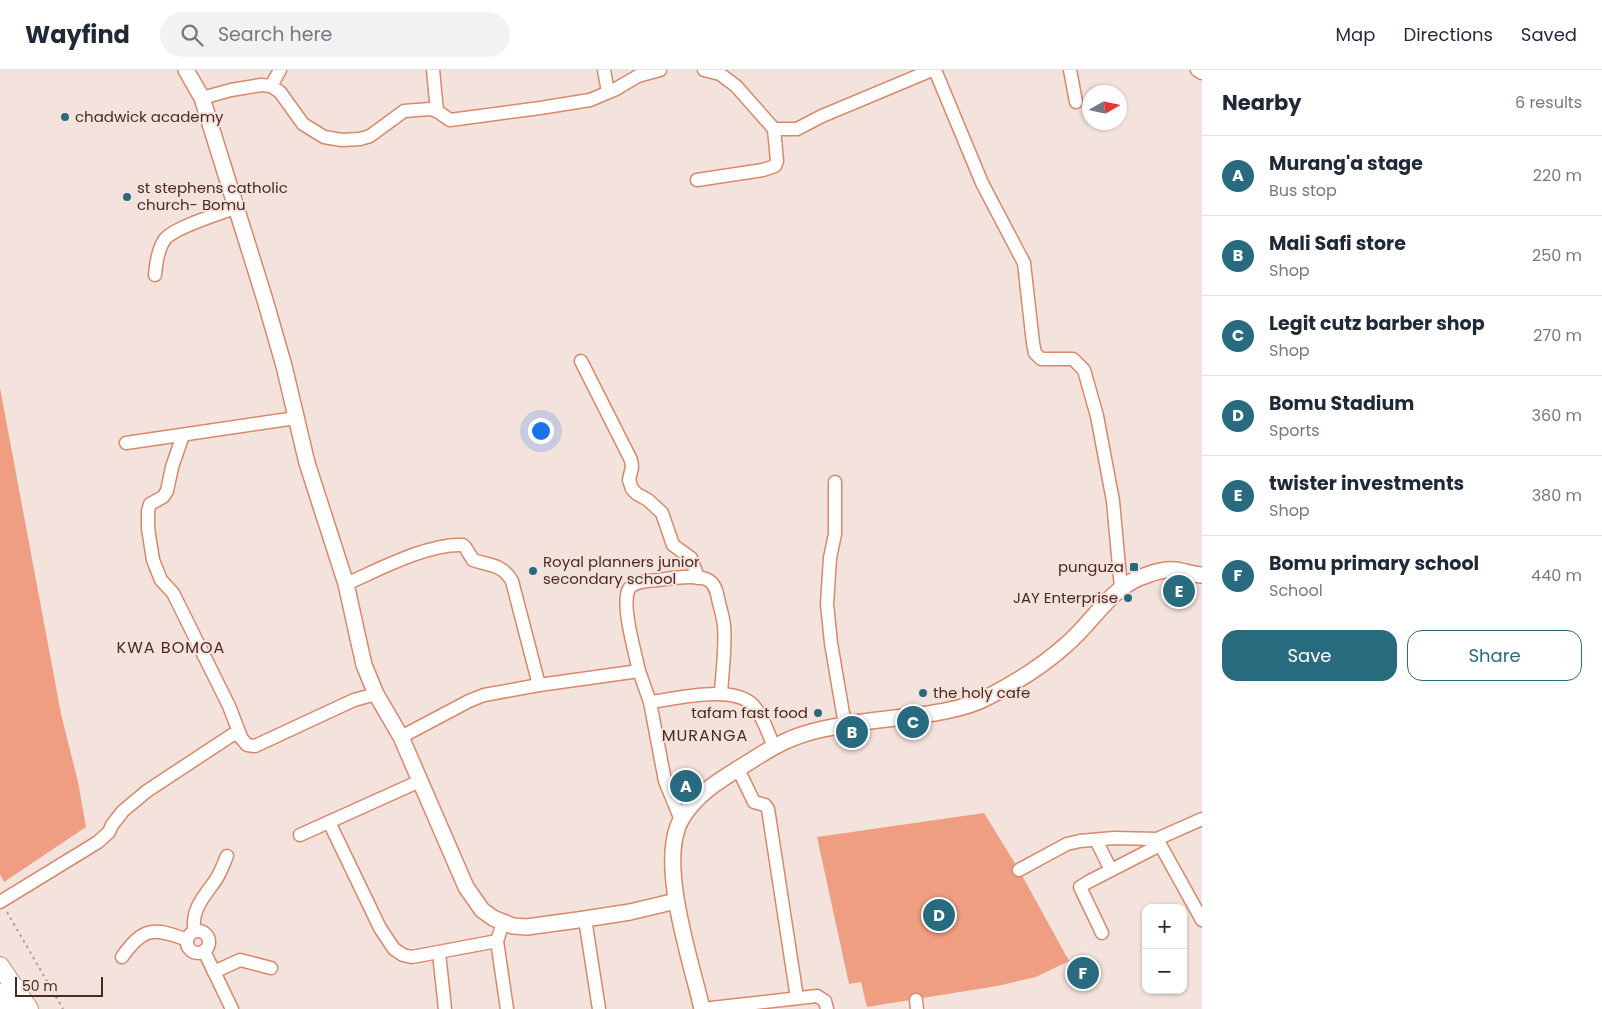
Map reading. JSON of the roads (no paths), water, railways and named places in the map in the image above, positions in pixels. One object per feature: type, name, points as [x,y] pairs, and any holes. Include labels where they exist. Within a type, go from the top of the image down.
[{"type":"main road","points":[[0,966],[29,1009]]},
{"type":"main road","points":[[0,993],[11,1009]]},
{"type":"street","points":[[186,70],[202,98],[265,300],[284,366],[307,463],[346,584],[364,665],[376,694],[401,736],[466,887],[482,910],[493,918],[513,926],[585,919],[630,912],[676,901]]},
{"type":"street","points":[[271,86],[280,70]]},
{"type":"street","points":[[433,70],[437,111]]},
{"type":"street","points":[[604,70],[608,92]]},
{"type":"street","points":[[202,98],[231,90],[261,85],[271,86],[280,92],[303,124],[324,137],[342,140],[360,139],[370,136],[404,111],[430,109],[437,111],[450,120],[590,100],[638,76],[660,70]]},
{"type":"street","points":[[697,180],[763,170],[775,166],[777,160],[774,129],[736,86],[720,74],[704,70]]},
{"type":"street","points":[[774,129],[797,129],[822,116],[933,70],[982,183],[1024,263],[1035,353],[1041,359],[1074,359],[1084,370],[1097,416],[1113,501],[1121,588]]},
{"type":"street","points":[[1070,70],[1076,102]]},
{"type":"street","points":[[1197,70],[1202,74]]},
{"type":"street","points":[[155,275],[158,255],[166,238],[184,228],[235,208]]},
{"type":"street","points":[[581,361],[630,460],[632,467],[630,486],[636,494],[648,500],[662,513],[673,545],[691,558],[698,578]]},
{"type":"street","points":[[126,443],[296,418]]},
{"type":"street","points":[[183,435],[166,491],[163,496],[152,503],[148,511],[148,528],[153,560],[161,580],[173,593],[229,706],[241,737],[247,745],[254,746],[354,700],[376,694]]},
{"type":"street","points":[[835,482],[835,534],[829,567],[826,604],[845,725]]},
{"type":"street","points":[[346,584],[411,556],[435,548],[463,545],[473,560],[500,567],[507,572],[512,581],[539,685]]},
{"type":"street","points":[[827,1009],[825,1001],[817,996],[702,1009],[676,901],[672,858],[680,820],[704,792],[774,747],[800,735],[845,725],[945,710],[976,703],[1045,662],[1068,644],[1121,588],[1146,575],[1162,571],[1173,570],[1202,575]]},
{"type":"street","points":[[680,820],[661,766],[650,702],[639,671],[627,610],[629,589],[633,584],[677,578],[706,578],[712,582],[716,589],[724,624],[721,694]]},
{"type":"street","points":[[401,736],[469,701],[484,696],[539,685],[639,671]]},
{"type":"street","points":[[650,702],[721,694],[746,700],[760,714],[774,747]]},
{"type":"street","points":[[0,902],[98,842],[109,832],[112,825],[123,812],[159,782],[232,735],[238,734],[241,737]]},
{"type":"street","points":[[738,769],[754,802],[765,805],[768,808],[797,998]]},
{"type":"street","points":[[300,835],[420,781]]},
{"type":"street","points":[[1102,933],[1080,887],[1202,818]]},
{"type":"street","points":[[329,822],[380,928],[394,949],[406,957],[439,953],[496,941]]},
{"type":"street","points":[[1019,870],[1067,844],[1122,838],[1159,842]]},
{"type":"street","points":[[1096,840],[1111,870]]},
{"type":"street","points":[[1159,842],[1202,920]]},
{"type":"street","points":[[122,957],[138,937],[145,933],[190,936],[202,931],[208,937],[208,945],[204,951],[190,950],[190,936],[193,920],[197,906],[215,880],[227,856]]},
{"type":"street","points":[[585,919],[599,1009]]},
{"type":"street","points":[[503,923],[496,941],[507,1009]]},
{"type":"street","points":[[204,951],[228,1008]]},
{"type":"street","points":[[439,953],[445,1009]]},
{"type":"street","points":[[214,972],[240,960],[271,968]]},
{"type":"place","name":"chadwick academy","points":[[65,117]]},
{"type":"place","name":"st stephens catholic church- Bomu","points":[[127,197]]},
{"type":"place","name":"punguza","points":[[1134,567]]},
{"type":"place","name":"Royal planners junior secondary school","points":[[533,571]]},
{"type":"place","name":"twister investments","points":[[1179,591]]},
{"type":"place","name":"JAY Enterprise","points":[[1128,598]]},
{"type":"place","name":"the holy cafe","points":[[923,693]]},
{"type":"place","name":"tafam fast food","points":[[818,713]]},
{"type":"place","name":"Legit cutz barber shop","points":[[913,722]]},
{"type":"place","name":"Mali Safi store","points":[[852,732]]},
{"type":"place","name":"Murang'a stage","points":[[686,786]]},
{"type":"place","name":"Bomu Stadium","points":[[939,915]]},
{"type":"place","name":"Bomu primary school","points":[[1083,973]]},
{"type":"district","name":"KWA BOMOA","points":[[171,647]]},
{"type":"district","name":"MURANGA","points":[[705,735]]}]
